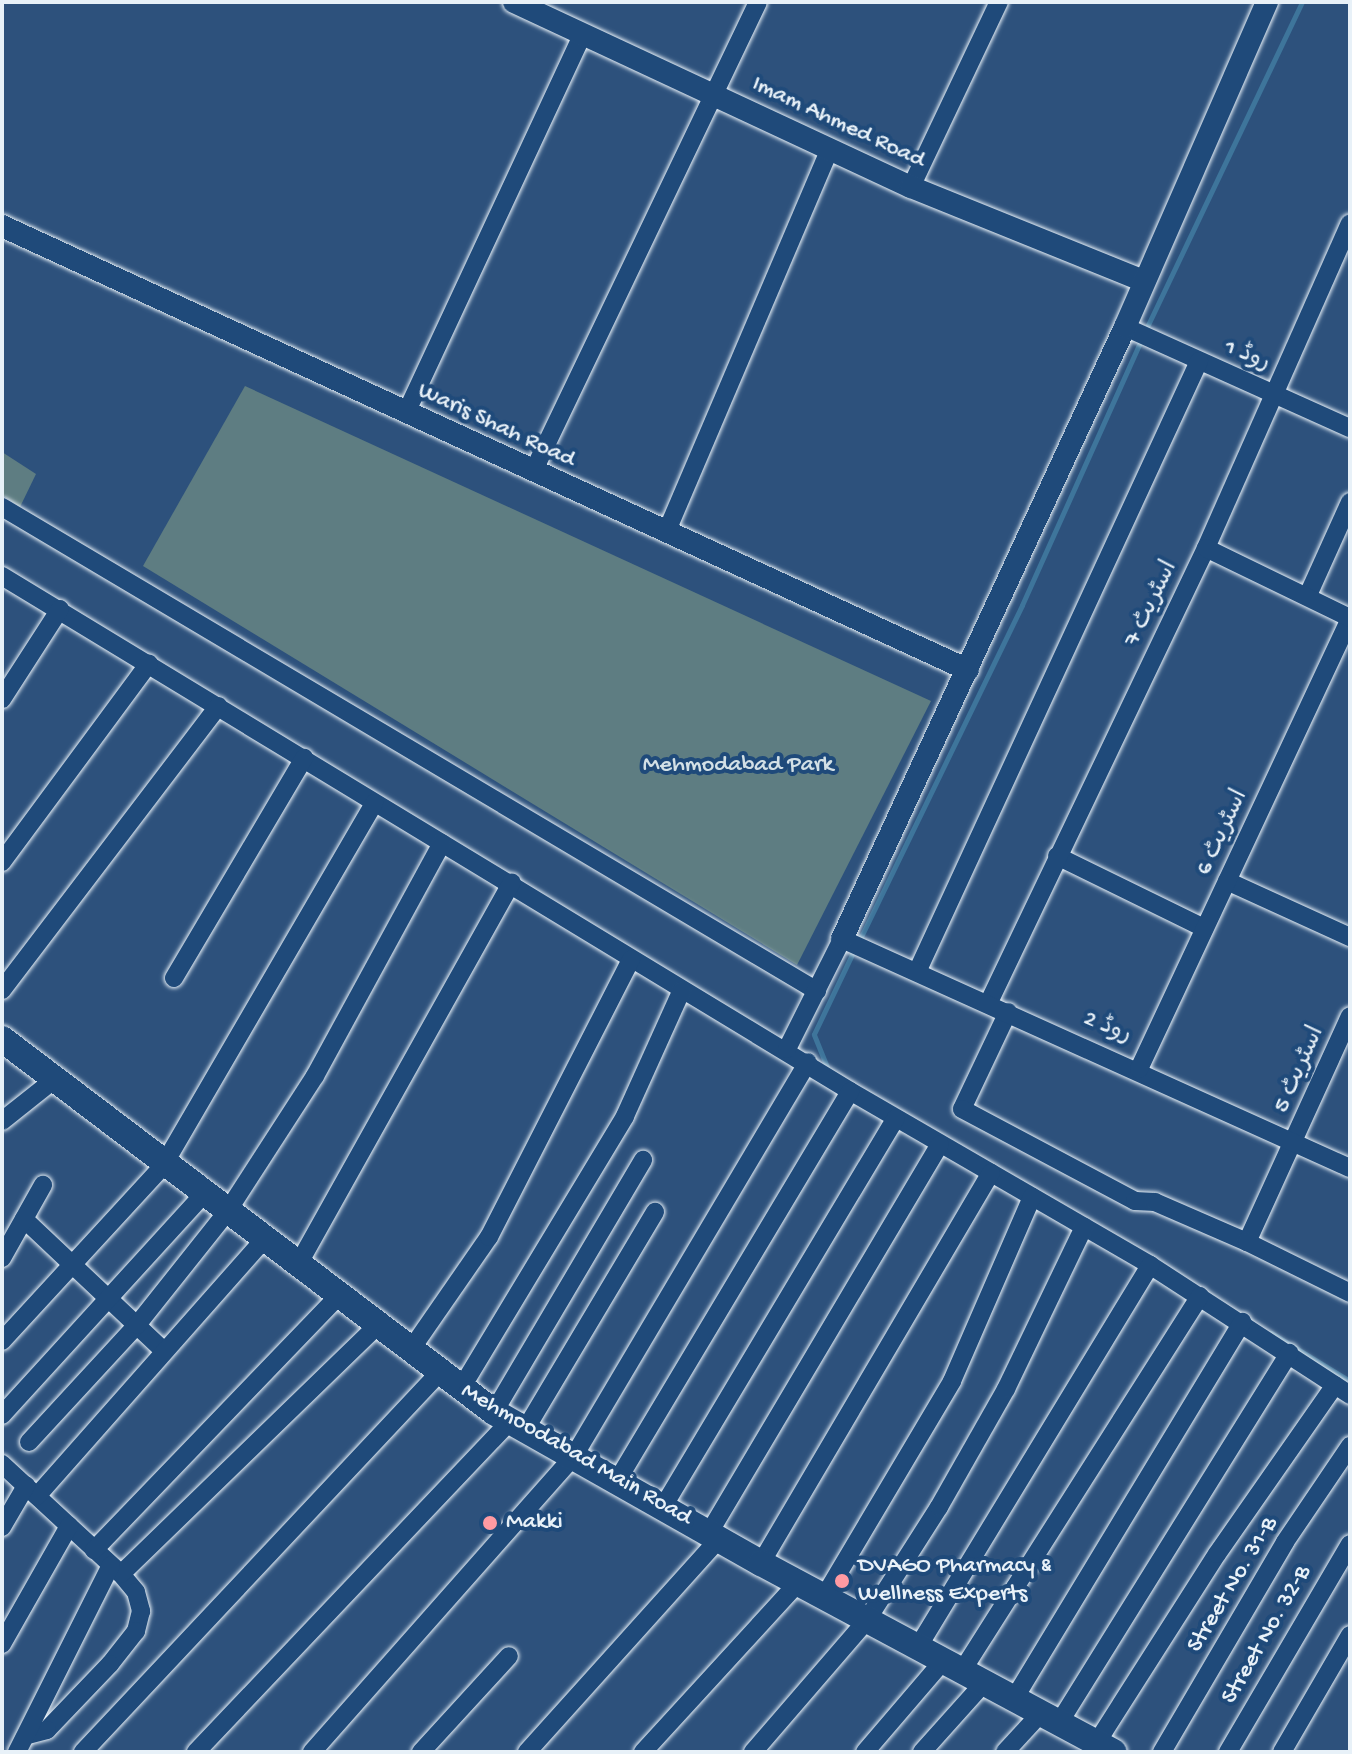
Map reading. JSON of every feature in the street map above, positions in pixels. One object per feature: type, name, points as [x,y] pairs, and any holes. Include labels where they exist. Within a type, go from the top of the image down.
[{"type":"main road","name":"Mehmoodabad Main Road","points":[[2,1039],[56,1078],[163,1166],[341,1293],[450,1381],[510,1421],[1101,1749]]},
{"type":"street","name":"Imam Ahmed Road","points":[[514,2],[548,9],[583,34],[911,187],[1144,281]]},
{"type":"street","points":[[533,472],[758,2]]},
{"type":"street","points":[[911,187],[999,2]]},
{"type":"street","points":[[787,1049],[817,991],[848,942],[968,670],[1133,330],[1144,281],[1267,2]]},
{"type":"street","points":[[406,413],[583,34]]},
{"type":"street","points":[[666,533],[830,149]]},
{"type":"street","name":"اسٹریٹ 7","points":[[989,1002],[1206,548],[1350,223]]},
{"type":"street","name":"Waris Shah Road","points":[[2,226],[968,670]]},
{"type":"street","name":"روڈ 1","points":[[1133,330],[1350,428]]},
{"type":"street","points":[[913,971],[1199,361]]},
{"type":"street","points":[[1308,595],[1350,502]]},
{"type":"street","points":[[2,507],[817,991]]},
{"type":"street","points":[[1206,548],[1350,618]]},
{"type":"street","points":[[2,576],[374,803],[512,882],[682,990],[787,1049],[850,1091],[1150,1265],[1343,1390],[1217,1554],[1101,1749]]},
{"type":"street","points":[[2,699],[60,609]]},
{"type":"street","name":"اسٹریٹ 6","points":[[1139,1069],[1350,618]]},
{"type":"street","points":[[2,862],[149,663]]},
{"type":"street","points":[[2,990],[218,706]]},
{"type":"street","points":[[174,978],[304,758]]},
{"type":"street","points":[[2,1341],[163,1166],[374,803]]},
{"type":"street","points":[[29,1442],[137,1325],[227,1212],[315,1076],[442,843]]},
{"type":"street","points":[[1057,856],[1204,928]]},
{"type":"street","points":[[1227,881],[1350,937]]},
{"type":"street","points":[[299,1263],[512,882]]},
{"type":"street","name":"روڈ 2","points":[[848,942],[1139,1069],[1350,1168]]},
{"type":"street","points":[[412,1348],[489,1237],[631,959]]},
{"type":"street","points":[[83,1752],[450,1381],[625,1116],[682,990]]},
{"type":"street","points":[[1008,1012],[962,1109],[1135,1201],[1155,1202],[1247,1242],[1350,1293]]},
{"type":"street","name":"اسٹریٹ 5","points":[[1247,1242],[1350,1016]]},
{"type":"street","points":[[312,1752],[574,1456],[808,1062]]},
{"type":"street","points":[[2,1121],[56,1078]]},
{"type":"street","points":[[617,1481],[850,1091]]},
{"type":"street","points":[[663,1507],[896,1118]]},
{"type":"street","points":[[527,1752],[714,1536],[940,1144]]},
{"type":"street","points":[[510,1421],[643,1160]]},
{"type":"street","points":[[761,1563],[991,1173]]},
{"type":"street","points":[[2,1258],[43,1185]]},
{"type":"street","points":[[2,1415],[203,1195]]},
{"type":"street","points":[[824,1597],[952,1381],[1032,1197]]},
{"type":"street","points":[[196,1752],[510,1421],[655,1212]]},
{"type":"street","points":[[24,1219],[164,1351]]},
{"type":"street","points":[[753,1752],[867,1620],[1006,1389],[1084,1227]]},
{"type":"street","points":[[2,1527],[264,1239]]},
{"type":"street","points":[[918,1647],[1150,1265]]},
{"type":"street","points":[[94,1550],[341,1293]]},
{"type":"street","points":[[922,1752],[963,1672],[1200,1296]]},
{"type":"street","points":[[1014,1699],[1242,1322]]},
{"type":"street","points":[[17,1752],[116,1570],[380,1323]]},
{"type":"street","points":[[1005,1752],[1050,1718],[1289,1353]]},
{"type":"street","name":"Street No. 31-B","points":[[1162,1752],[1285,1542],[1350,1446]]},
{"type":"street","points":[[2,1464],[116,1570],[136,1592],[141,1611],[136,1631],[47,1730],[28,1735]]},
{"type":"street","points":[[2,1644],[69,1526]]},
{"type":"street","name":"Street No. 32-B","points":[[1228,1752],[1350,1544]]},
{"type":"street","points":[[643,1752],[798,1583]]},
{"type":"street","points":[[1282,1752],[1350,1635]]},
{"type":"street","points":[[421,1752],[509,1656]]},
{"type":"street","points":[[865,1752],[963,1672]]},
{"type":"green space","name":"Mehmodabad Park","points":[[245,386],[931,701],[797,965],[143,566]]},
{"type":"green space","points":[[2,452],[36,474],[20,507],[2,495]]},
{"type":"waterway","points":[[859,941],[1022,605],[1146,329],[1302,2]]},
{"type":"waterway","points":[[827,1067],[814,1034],[854,950]]},
{"type":"waterway","points":[[1271,1333],[1350,1381]]},
{"type":"place","name":"Makki","points":[[490,1523]]},
{"type":"place","name":"DVAGO Pharmacy & Wellness Experts","points":[[842,1581]]}]
